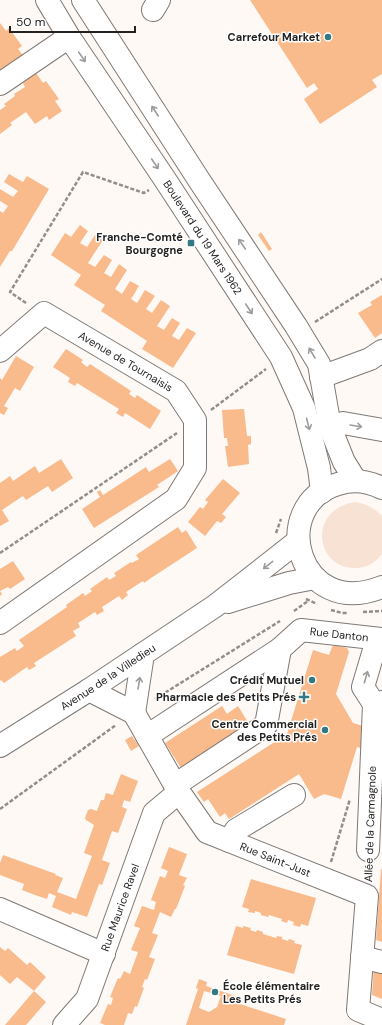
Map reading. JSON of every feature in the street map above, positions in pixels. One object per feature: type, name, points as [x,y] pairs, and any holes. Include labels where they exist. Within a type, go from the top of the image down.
[{"type":"street","name":"Boulevard du 19 Mars 1962","points":[[46,0],[281,357],[304,408],[319,468],[322,492]]},
{"type":"street","points":[[83,0],[199,180],[296,326],[319,364],[330,426],[344,462],[356,481]]},
{"type":"street","points":[[0,84],[69,37]]},
{"type":"street","points":[[0,351],[44,314]]},
{"type":"street","name":"Avenue de Tournaisis","points":[[44,314],[176,391],[195,420]]},
{"type":"street","points":[[321,377],[370,359],[382,351]]},
{"type":"street","points":[[0,623],[176,499],[195,468],[195,420]]},
{"type":"street","points":[[330,426],[343,424],[382,430]]},
{"type":"street","points":[[382,488],[373,483],[356,481],[332,485],[311,501],[304,513],[299,527],[298,541],[301,555],[307,567],[315,578],[327,586],[340,592],[355,594],[369,592],[382,587]]},
{"type":"street","name":"Avenue de la Villedieu","points":[[0,746],[89,690],[215,606],[298,541]]},
{"type":"street","name":"Avenue de la Villedieu","points":[[215,606],[289,583],[315,578]]},
{"type":"street","name":"Rue Danton","points":[[147,736],[280,649],[301,630],[379,639]]},
{"type":"street","points":[[378,703],[364,687],[379,639]]},
{"type":"street","points":[[177,789],[266,725],[280,649]]},
{"type":"street","points":[[89,690],[134,713],[144,654]]},
{"type":"street","name":"Allée de la Carmagnole","points":[[368,850],[378,703]]},
{"type":"street","name":"Rue Saint-Just","points":[[134,713],[177,789],[207,832],[367,896],[372,960],[358,1010],[382,1020]]},
{"type":"street","name":"Rue Maurice Ravel","points":[[64,1025],[87,999],[154,813],[177,789]]},
{"type":"street","points":[[229,841],[236,830],[294,794]]},
{"type":"street","points":[[0,909],[104,954]]},
{"type":"path","points":[[44,314],[10,292],[83,172],[144,193],[164,178]]},
{"type":"path","points":[[315,322],[382,279]]},
{"type":"path","points":[[0,553],[208,412],[281,357]]},
{"type":"path","points":[[336,843],[352,792]]},
{"type":"shaded area","points":[[355,502],[370,507],[382,516],[382,554],[370,564],[356,568],[342,566],[332,560],[325,550],[322,539],[323,527],[329,516],[339,507]]},
{"type":"building","name":"Carrefour Market","points":[[250,0],[382,0],[382,74],[372,80],[377,87],[320,124],[304,99],[318,89],[314,83],[307,88]]},
{"type":"building","points":[[0,23],[6,31],[9,28],[22,46],[18,49],[26,59],[0,72]]},
{"type":"building","points":[[36,73],[43,83],[46,81],[59,99],[55,101],[62,111],[49,120],[47,116],[35,124],[26,112],[10,123],[12,125],[0,134],[0,110],[6,106],[4,104],[15,96],[14,94],[25,87],[23,83]]},
{"type":"building","points":[[9,174],[23,182],[27,176],[49,189],[12,251],[10,251],[0,267],[0,211],[3,213],[8,206],[0,201],[0,189],[13,197],[18,191],[4,182]]},
{"type":"building","points":[[80,225],[88,231],[80,243],[87,247],[95,235],[103,240],[88,263],[95,267],[104,255],[112,260],[104,273],[111,277],[119,264],[127,270],[115,289],[122,294],[130,281],[139,286],[131,299],[137,303],[145,290],[155,296],[146,309],[152,313],[161,300],[170,306],[157,326],[164,330],[172,318],[180,323],[172,336],[179,340],[187,328],[196,333],[173,368],[142,349],[147,341],[101,311],[105,305],[74,285],[81,275],[51,255],[65,233],[71,237]]},
{"type":"building","points":[[261,232],[272,249],[269,251],[258,235]]},
{"type":"building","points":[[382,295],[382,333],[375,338],[358,313],[372,305],[370,302]]},
{"type":"building","points":[[66,349],[83,360],[81,362],[87,367],[90,364],[131,391],[129,394],[135,398],[137,395],[161,411],[150,429],[125,413],[123,417],[116,413],[119,409],[77,383],[75,386],[68,382],[70,378],[53,367]]},
{"type":"building","points":[[16,356],[34,367],[20,391],[15,388],[4,406],[8,408],[4,415],[0,413],[0,378],[2,380]]},
{"type":"building","points":[[244,409],[247,436],[251,436],[251,444],[248,445],[249,464],[228,467],[225,446],[228,446],[227,438],[224,438],[222,410]]},
{"type":"building","points":[[61,459],[73,478],[52,492],[48,486],[26,500],[23,496],[2,510],[9,521],[0,526],[0,483],[10,476],[13,481],[35,466],[39,473]]},
{"type":"building","points":[[170,459],[178,471],[157,485],[159,487],[94,528],[82,509],[100,497],[97,492],[100,490],[103,495],[146,467],[149,472]]},
{"type":"building","points":[[223,479],[240,493],[222,514],[226,517],[221,523],[217,521],[205,536],[188,522],[200,507],[203,509],[208,502],[205,500]]},
{"type":"building","points":[[178,527],[182,533],[186,530],[197,548],[144,583],[143,581],[126,592],[128,595],[122,600],[119,596],[102,607],[104,611],[97,615],[95,612],[78,623],[80,627],[73,631],[76,636],[34,663],[36,666],[29,670],[27,667],[4,683],[1,680],[0,681],[0,657],[15,648],[17,651],[24,646],[19,640],[67,607],[66,605],[83,593],[85,596],[92,591],[90,589],[107,577],[109,580],[116,576],[114,573],[131,562],[132,563],[139,559],[136,555]]},
{"type":"building","points":[[13,561],[25,579],[10,589],[8,587],[0,591],[0,569]]},
{"type":"building","name":"Centre Commercial des Petits Prés","points":[[335,645],[347,648],[349,652],[336,694],[353,723],[363,726],[361,735],[378,740],[382,754],[357,747],[341,799],[324,794],[314,799],[299,774],[229,819],[225,813],[220,817],[208,799],[204,802],[197,792],[287,734],[313,650],[329,655],[332,647]]},
{"type":"building","points":[[222,706],[227,714],[238,706],[249,724],[181,768],[165,743]]},
{"type":"building","points":[[132,736],[139,746],[131,751],[125,740]]},
{"type":"building","points":[[121,774],[138,781],[130,802],[124,800],[122,807],[127,809],[118,833],[112,831],[102,860],[110,863],[102,885],[99,884],[87,917],[72,912],[71,915],[52,907],[56,896],[49,893],[47,899],[35,895],[22,890],[24,884],[0,875],[0,863],[3,855],[56,874],[55,875],[63,878],[57,892],[76,899],[92,856],[84,853],[94,825],[85,818],[88,810],[91,809],[97,811],[101,800],[104,800],[106,793],[113,795]]},
{"type":"building","points":[[169,847],[187,854],[179,875],[187,878],[183,885],[185,886],[176,909],[171,917],[160,912],[152,933],[158,935],[149,957],[155,959],[147,980],[145,979],[142,987],[144,988],[137,1007],[135,1006],[132,1014],[128,1013],[124,1025],[105,1025],[100,1023],[108,1004],[111,1005],[113,998],[110,997],[118,978],[120,979],[124,971],[130,974],[138,952],[131,950],[140,928],[134,926],[142,906],[154,910],[156,902],[151,900],[160,876],[165,878],[168,871],[161,868]]},
{"type":"building","points":[[382,869],[382,942],[376,940]]},
{"type":"building","points":[[251,879],[316,898],[308,926],[301,924],[300,927],[293,925],[294,922],[288,920],[287,923],[281,921],[282,919],[269,915],[268,917],[261,915],[261,913],[255,911],[255,913],[248,912],[249,909],[242,907]]},
{"type":"building","points":[[236,926],[251,928],[250,930],[256,932],[257,930],[263,932],[263,934],[276,938],[277,936],[282,937],[282,939],[288,941],[289,939],[295,941],[294,943],[302,945],[294,974],[227,955]]},
{"type":"building","points":[[0,947],[5,951],[8,948],[27,965],[30,962],[46,977],[34,991],[17,977],[10,984],[0,975]]},
{"type":"building","points":[[374,964],[382,968],[382,999],[372,995]]},
{"type":"building","points":[[199,979],[207,982],[206,986],[241,998],[239,1002],[240,1004],[286,1019],[284,1025],[186,1025],[198,989],[196,988]],"holes":[[[204,991],[221,996],[217,1007],[209,1012],[199,1008]]]},
{"type":"building","points":[[34,991],[46,1002],[26,1025],[5,1025]]},
{"type":"place","name":"Carrefour Market","points":[[328,37]]},
{"type":"place","name":"Franche-Comté Bourgogne","points":[[191,243]]},
{"type":"place","name":"Crédit Mutuel","points":[[312,680]]},
{"type":"place","name":"Pharmacie des Petits Prés","points":[[304,697]]},
{"type":"place","name":"Centre Commercial des Petits Prés","points":[[325,730]]},
{"type":"place","name":"École élémentaire Les Petits Prés","points":[[215,992]]}]
